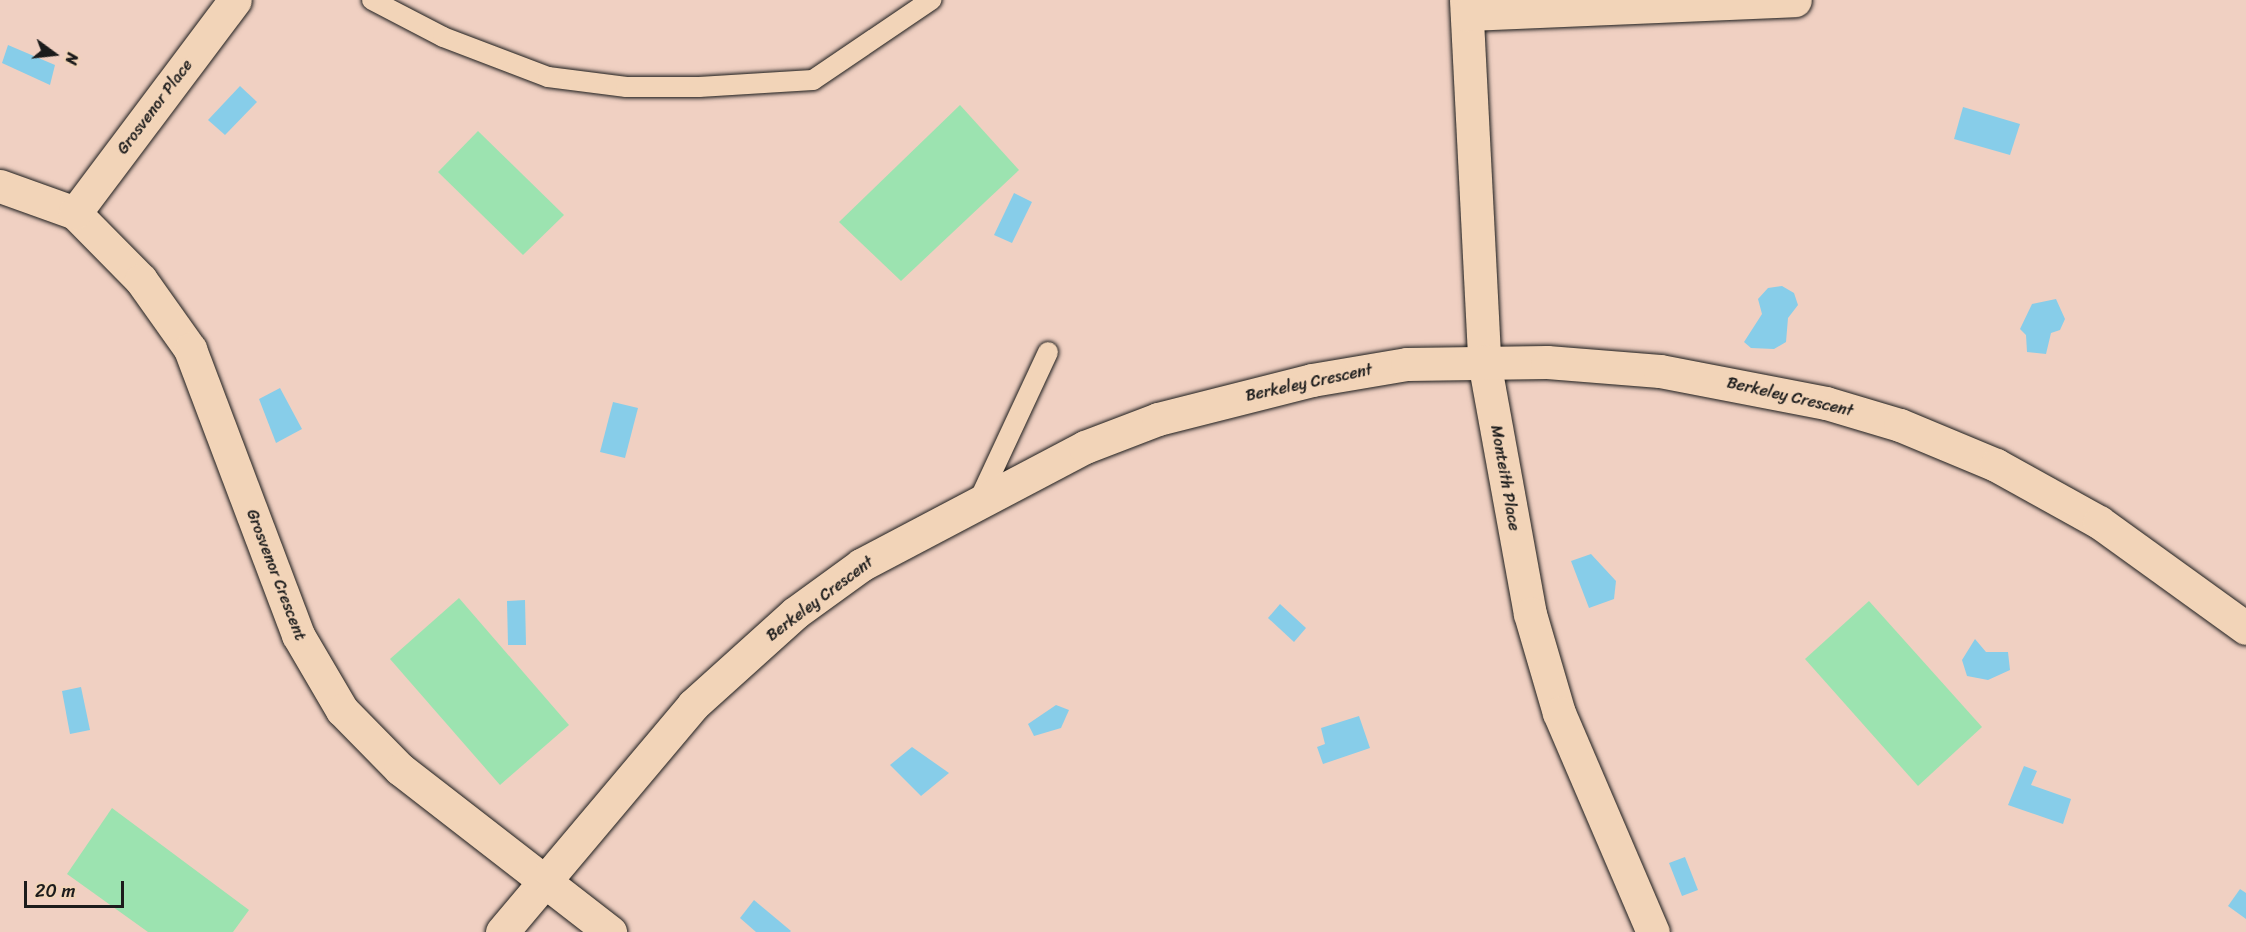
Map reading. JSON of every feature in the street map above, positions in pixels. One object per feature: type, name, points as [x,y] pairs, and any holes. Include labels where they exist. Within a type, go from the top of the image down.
[{"type":"street","name":"Grosvenor Place","points":[[75,213],[235,0]]},
{"type":"street","points":[[1467,7],[1795,0]]},
{"type":"street","name":"Monteith Place","points":[[1467,7],[1484,361],[1530,614],[1559,713],[1653,932]]},
{"type":"street","name":"Grosvenor Crescent","points":[[0,186],[75,213],[141,280],[190,349],[319,678],[364,737],[539,882],[610,932]]},
{"type":"street","name":"Berkeley Crescent","points":[[502,932],[539,882],[693,705],[751,650],[861,565],[980,498],[1085,447],[1170,416],[1312,380],[1407,364],[1484,361],[1660,371],[1826,403],[1900,425],[1996,465],[2099,522],[2246,628]]},
{"type":"lane","points":[[372,0],[443,37],[548,77],[627,87],[813,80],[931,0]]},
{"type":"lane","points":[[980,498],[1048,352]]},
{"type":"green space","points":[[960,105],[1019,170],[901,281],[839,222]]},
{"type":"green space","points":[[478,131],[564,215],[523,255],[438,172]]},
{"type":"green space","points":[[459,598],[569,725],[500,785],[390,659]]},
{"type":"green space","points":[[1869,601],[1982,727],[1918,786],[1805,659]]},
{"type":"green space","points":[[112,808],[249,910],[233,932],[148,932],[67,874]]},
{"type":"water","points":[[8,45],[55,65],[50,85],[2,63]]},
{"type":"water","points":[[240,86],[257,102],[225,135],[208,120]]},
{"type":"water","points":[[1963,107],[2020,124],[2010,155],[1954,139]]},
{"type":"water","points":[[1014,193],[1032,202],[1012,243],[994,235]]},
{"type":"water","points":[[1782,286],[1794,293],[1798,305],[1788,318],[1786,342],[1774,349],[1751,348],[1744,342],[1762,314],[1758,299],[1768,288]]},
{"type":"water","points":[[2056,299],[2065,319],[2060,330],[2051,333],[2046,354],[2027,352],[2026,335],[2020,329],[2032,304]]},
{"type":"water","points":[[280,388],[302,429],[276,443],[259,399]]},
{"type":"water","points":[[613,402],[638,408],[625,458],[600,452]]},
{"type":"water","points":[[1591,554],[1616,581],[1614,599],[1589,608],[1571,561]]},
{"type":"water","points":[[525,600],[526,645],[508,645],[507,601]]},
{"type":"water","points":[[1280,604],[1306,628],[1294,642],[1268,618]]},
{"type":"water","points":[[1975,639],[1986,652],[2008,652],[2010,670],[1988,680],[1967,676],[1962,660]]},
{"type":"water","points":[[81,687],[90,730],[70,734],[62,691]]},
{"type":"water","points":[[1056,705],[1069,710],[1061,728],[1034,736],[1028,724]]},
{"type":"water","points":[[1359,716],[1370,748],[1323,764],[1317,747],[1325,744],[1321,728]]},
{"type":"water","points":[[912,747],[949,773],[921,796],[890,765]]},
{"type":"water","points":[[2024,766],[2037,771],[2031,785],[2071,799],[2063,824],[2008,805]]},
{"type":"water","points":[[1685,857],[1698,890],[1682,896],[1669,863]]},
{"type":"water","points":[[2240,889],[2246,893],[2246,919],[2228,906]]},
{"type":"water","points":[[754,900],[791,931],[756,932],[740,918]]}]
